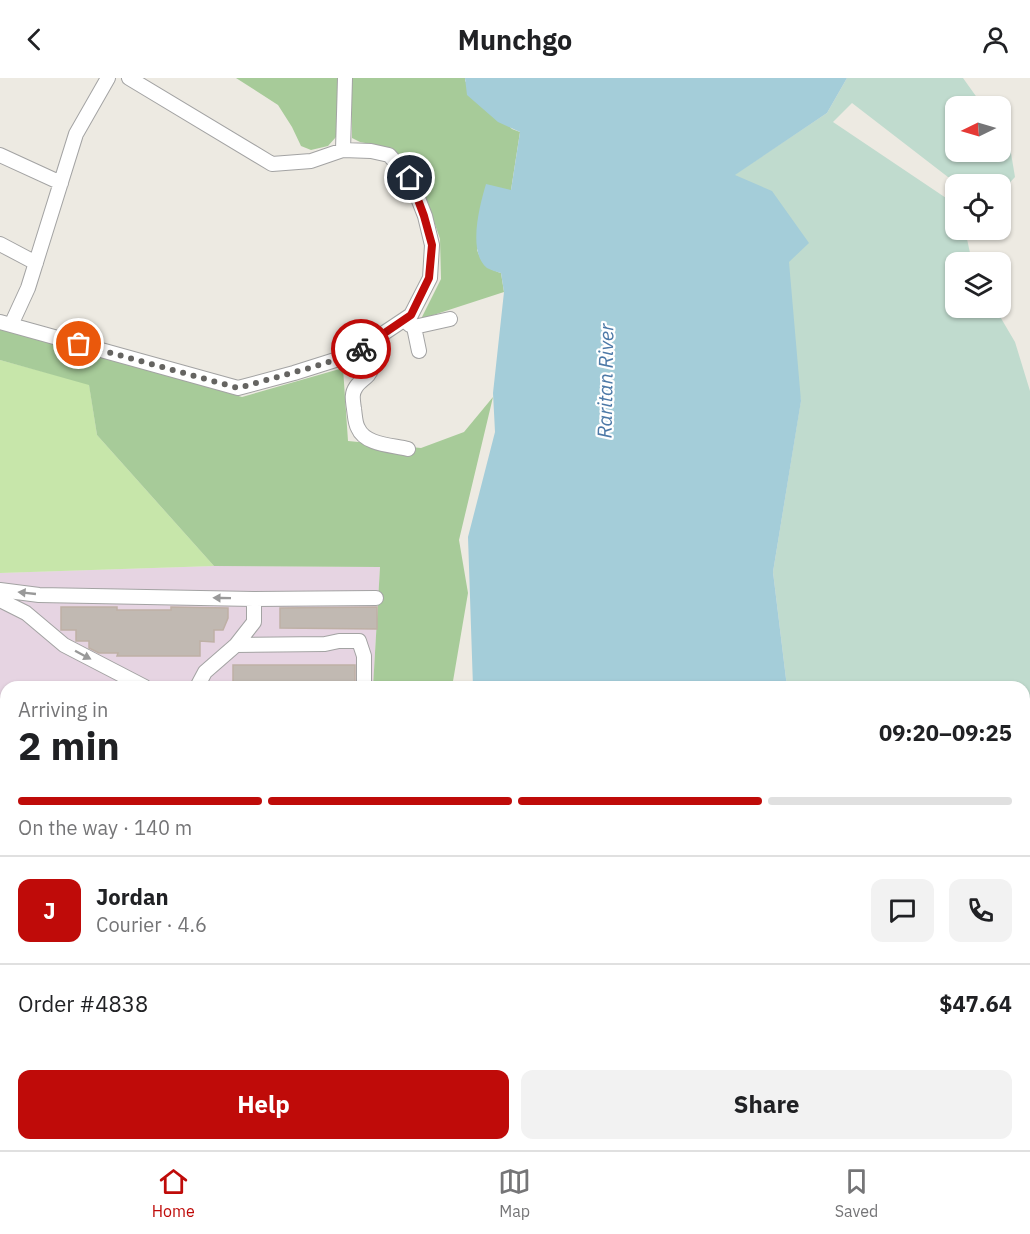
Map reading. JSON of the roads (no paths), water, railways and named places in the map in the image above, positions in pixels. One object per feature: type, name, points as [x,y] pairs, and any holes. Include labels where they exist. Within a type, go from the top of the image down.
[{"type":"street","points":[[108,78],[76,134],[28,288],[6,324],[238,388],[351,355],[409,323],[450,319]]},
{"type":"street","points":[[129,78],[272,164],[311,160],[343,150],[371,151],[389,155],[410,178],[432,245],[429,278],[409,323],[419,351]]},
{"type":"street","points":[[343,150],[345,78]]},
{"type":"street","points":[[0,154],[61,183]]},
{"type":"street","points":[[0,244],[36,263]]},
{"type":"street","points":[[363,347],[371,370],[369,375],[357,384],[352,397],[358,429],[365,438],[408,449]]},
{"type":"street","points":[[0,590],[39,595],[254,599],[376,598]]},
{"type":"street","points":[[201,681],[206,672],[236,645],[254,622],[254,599]]},
{"type":"street","points":[[0,600],[26,613],[64,645],[133,681]]},
{"type":"street","points":[[236,645],[325,644],[359,641],[364,656],[364,681]]},
{"type":"water","name":"Raritan River","points":[[465,78],[847,78],[827,113],[735,175],[772,191],[809,243],[789,262],[801,401],[773,572],[786,681],[473,681],[468,537],[495,432],[493,393],[504,292],[501,273],[487,268],[481,261],[476,240],[477,228],[486,184],[511,190],[520,132],[498,122],[467,95]]}]
